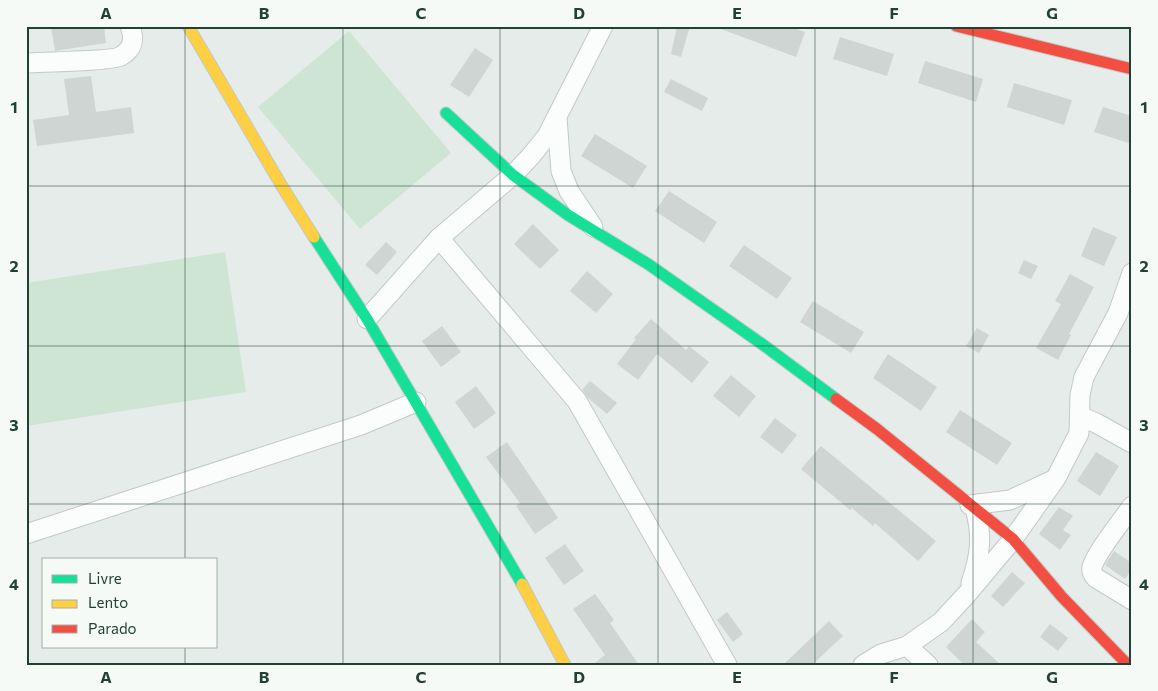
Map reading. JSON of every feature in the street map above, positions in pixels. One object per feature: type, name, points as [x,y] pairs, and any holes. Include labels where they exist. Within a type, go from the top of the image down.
[{"type":"street","points":[[26,63],[119,58],[131,47],[134,36],[130,26]]},
{"type":"street","points":[[188,26],[283,188],[367,319],[416,402],[523,586],[565,665]]},
{"type":"street","points":[[367,319],[439,238],[513,175],[547,136],[603,26]]},
{"type":"street","points":[[956,26],[1132,69]]},
{"type":"street","points":[[446,112],[513,175],[568,215],[648,264],[762,344],[877,430],[1013,539],[1062,597],[1128,665]]},
{"type":"street","points":[[557,117],[561,171],[569,191],[597,233]]},
{"type":"street","points":[[439,238],[577,401],[727,665]]},
{"type":"street","points":[[863,665],[881,654],[907,646],[941,622],[1013,539],[1056,478],[1079,433],[1080,395],[1084,377],[1118,313],[1132,273]]},
{"type":"street","points":[[26,534],[361,425],[416,402]]},
{"type":"street","points":[[1080,416],[1132,443]]},
{"type":"street","points":[[972,507],[1010,500],[1056,478]]},
{"type":"street","points":[[1132,506],[1092,569],[1093,575],[1096,578],[1132,600]]},
{"type":"street","points":[[967,594],[979,561],[980,541],[972,507]]},
{"type":"street","points":[[907,646],[928,665]]},
{"type":"green space","points":[[349,31],[451,153],[360,229],[258,107]]},
{"type":"green space","points":[[225,252],[246,392],[26,426],[26,283]]},
{"type":"building","points":[[51,26],[104,26],[106,43],[55,51]]},
{"type":"building","points":[[677,26],[690,26],[681,57],[671,54]]},
{"type":"building","points":[[718,26],[789,26],[805,32],[796,57],[718,28]]},
{"type":"building","points":[[840,37],[894,54],[887,76],[833,59]]},
{"type":"building","points":[[475,48],[493,60],[469,97],[450,85]]},
{"type":"building","points":[[925,61],[983,79],[976,102],[918,83]]},
{"type":"building","points":[[91,76],[96,112],[131,107],[134,133],[37,146],[33,120],[69,115],[64,79]]},
{"type":"building","points":[[671,79],[708,98],[702,111],[664,92]]},
{"type":"building","points":[[1014,83],[1072,100],[1064,125],[1007,107]]},
{"type":"building","points":[[1103,107],[1132,116],[1132,144],[1094,132]]},
{"type":"building","points":[[595,134],[647,166],[633,188],[581,156]]},
{"type":"building","points":[[669,191],[717,222],[704,243],[655,211]]},
{"type":"building","points":[[533,224],[559,250],[540,269],[514,244]]},
{"type":"building","points":[[1093,227],[1117,237],[1104,266],[1081,256]]},
{"type":"building","points":[[386,242],[397,252],[377,275],[365,265]]},
{"type":"building","points":[[744,245],[792,278],[777,299],[729,266]]},
{"type":"building","points":[[1024,260],[1038,266],[1031,279],[1018,273]]},
{"type":"building","points":[[587,271],[613,294],[596,313],[570,291]]},
{"type":"building","points":[[1070,274],[1094,287],[1069,334],[1071,335],[1058,360],[1036,348],[1061,304],[1055,301]]},
{"type":"building","points":[[813,301],[864,332],[851,353],[800,322]]},
{"type":"building","points":[[651,319],[686,350],[689,346],[709,362],[692,383],[657,354],[638,380],[617,364],[636,339],[634,338]]},
{"type":"building","points":[[442,326],[461,352],[441,367],[422,341]]},
{"type":"building","points":[[977,328],[989,335],[979,353],[966,346]]},
{"type":"building","points":[[888,354],[937,387],[921,411],[873,378]]},
{"type":"building","points":[[731,375],[756,396],[739,417],[713,396]]},
{"type":"building","points":[[590,381],[617,403],[607,414],[588,398],[582,390]]},
{"type":"building","points":[[476,386],[496,413],[474,429],[455,402]]},
{"type":"building","points":[[960,410],[1012,443],[997,465],[946,432]]},
{"type":"building","points":[[775,418],[797,435],[782,454],[760,437]]},
{"type":"building","points":[[507,442],[558,518],[535,534],[516,506],[520,503],[486,457]]},
{"type":"building","points":[[821,446],[936,541],[918,561],[875,523],[873,526],[852,508],[850,510],[801,469]]},
{"type":"building","points":[[1096,452],[1119,466],[1100,496],[1077,481]]},
{"type":"building","points":[[1059,507],[1073,516],[1063,530],[1071,535],[1060,550],[1039,534]]},
{"type":"building","points":[[565,544],[584,571],[564,585],[545,558]]},
{"type":"building","points":[[1114,551],[1132,563],[1132,569],[1125,579],[1105,565]]},
{"type":"building","points":[[1012,572],[1025,583],[1003,607],[991,596]]},
{"type":"building","points":[[595,594],[614,620],[610,623],[639,665],[592,665],[605,655],[573,609]]},
{"type":"building","points":[[727,612],[743,634],[733,642],[717,620]]},
{"type":"building","points":[[972,619],[985,632],[976,642],[1001,665],[964,665],[946,647]]},
{"type":"building","points":[[829,621],[843,636],[812,665],[783,665]]},
{"type":"building","points":[[1050,624],[1068,638],[1058,651],[1040,637]]},
{"type":"traffic: fast","points":[[446,113],[513,175],[568,215],[648,264],[762,344],[836,399]]},
{"type":"traffic: fast","points":[[314,237],[367,319],[522,584]]},
{"type":"traffic: slow","points":[[188,26],[314,237]]},
{"type":"traffic: slow","points":[[522,584],[565,665]]},
{"type":"traffic: jam","points":[[956,26],[1132,69]]},
{"type":"traffic: jam","points":[[836,399],[877,429],[1013,539],[1062,597],[1128,665]]}]
